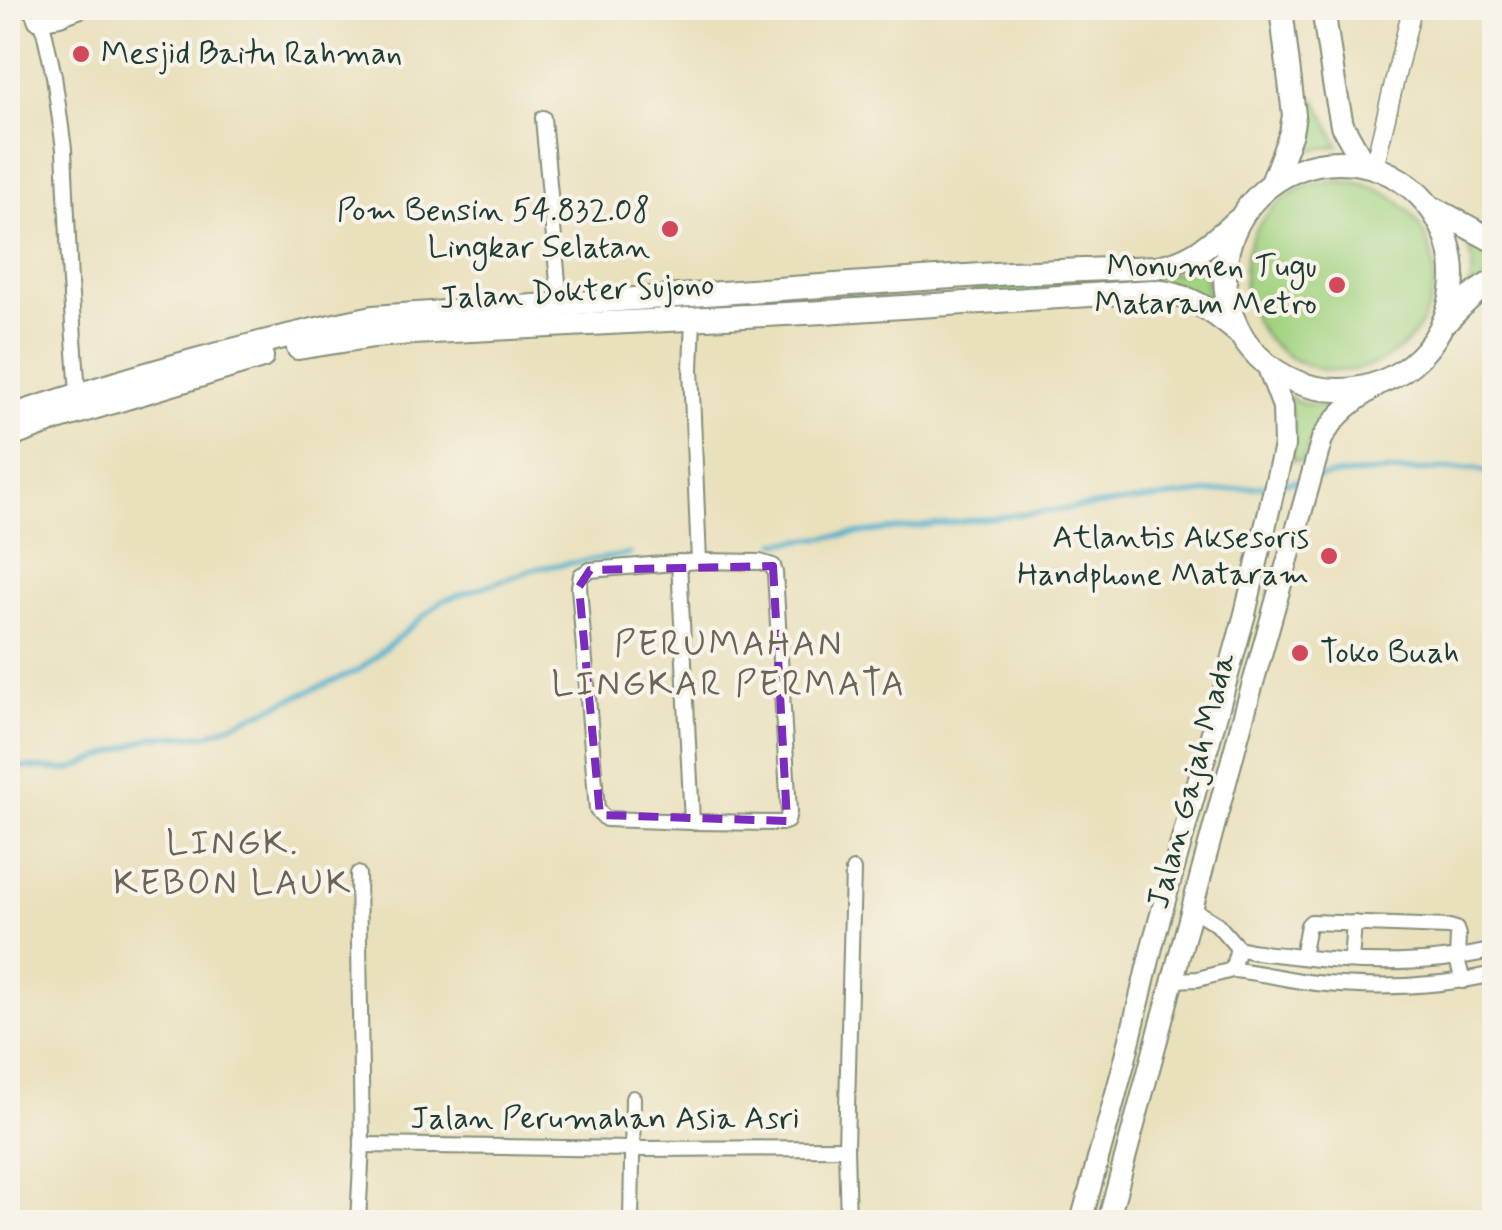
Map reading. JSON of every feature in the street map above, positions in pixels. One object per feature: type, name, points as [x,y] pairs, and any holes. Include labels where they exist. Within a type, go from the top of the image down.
[{"type":"highway","points":[[1272,183],[1294,115],[1282,8]]},
{"type":"highway","points":[[1323,8],[1342,125],[1369,165]]},
{"type":"highway","points":[[8,417],[220,352],[307,330],[374,327],[560,304],[1175,264],[1199,252],[1238,220],[1272,183],[1300,168],[1332,162],[1369,165],[1406,182],[1432,207],[1494,241]]},
{"type":"highway","points":[[1432,207],[1447,234],[1454,264],[1453,294],[1444,324]]},
{"type":"highway","points":[[1238,220],[1228,248],[1224,277],[1228,306],[1240,333],[1267,365],[1310,387],[1358,389],[1408,368],[1466,301],[1494,282]]},
{"type":"highway","points":[[953,278],[954,304]]},
{"type":"highway","name":"Jalan Dokter Sujono","points":[[8,437],[252,359],[374,327],[693,319],[1163,292],[1206,307],[1240,333]]},
{"type":"main road","name":"Jalan Gajah Mada","points":[[1080,1222],[1245,614],[1284,446],[1283,408],[1267,365]]},
{"type":"main road","name":"Jalan Gajah Mada","points":[[1108,1222],[1322,439],[1346,407],[1382,382]]},
{"type":"main road","points":[[1153,943],[1180,950]]},
{"type":"street","points":[[31,8],[36,21],[60,18],[86,8]]},
{"type":"street","points":[[1369,165],[1412,8]]},
{"type":"street","points":[[42,21],[64,149],[78,394]]},
{"type":"street","points":[[543,118],[560,304]]},
{"type":"street","points":[[693,319],[693,468],[699,561]]},
{"type":"street","points":[[699,561],[760,562],[774,568],[789,812],[782,823],[606,819],[597,810],[581,575],[590,570],[699,561]]},
{"type":"street","points":[[679,562],[692,822]]},
{"type":"street","points":[[848,1222],[846,1148],[853,870]]},
{"type":"street","points":[[358,874],[362,1145],[358,1222]]},
{"type":"street","points":[[1192,908],[1217,924],[1238,948],[1302,957],[1403,963],[1457,959],[1494,950]]},
{"type":"street","points":[[1302,957],[1311,922],[1449,927],[1456,929],[1458,935],[1457,959],[1462,981]]},
{"type":"street","points":[[1351,961],[1354,923]]},
{"type":"street","points":[[1232,970],[1238,948]]},
{"type":"street","points":[[1173,980],[1232,970],[1331,984],[1404,985],[1462,981],[1494,974]]},
{"type":"street","points":[[631,1222],[633,1098]]},
{"type":"street","name":"Jalan Perumahan Asia Asri","points":[[362,1145],[846,1148]]},
{"type":"highlighted area","points":[[773,566],[787,821],[600,815],[579,587],[590,570]]},
{"type":"green space","points":[[1317,100],[1339,146],[1303,151],[1311,130]]},
{"type":"green space","points":[[1339,181],[1375,188],[1406,209],[1427,240],[1434,276],[1427,312],[1406,343],[1375,364],[1339,371],[1303,364],[1272,343],[1251,312],[1244,276],[1251,240],[1272,209],[1303,188]]},
{"type":"green space","points":[[1465,241],[1494,257],[1494,275],[1467,292],[1473,266]]},
{"type":"green space","points":[[1212,253],[1206,281],[1215,309],[1187,292],[973,298],[973,289],[1182,272],[1196,268]]},
{"type":"green space","points":[[1285,395],[1309,405],[1336,408],[1315,432],[1302,462],[1292,460],[1294,427]]},
{"type":"waterway","points":[[1316,478],[1473,468],[1494,474]]},
{"type":"waterway","points":[[1282,483],[1305,480]]},
{"type":"waterway","points":[[777,543],[1271,485]]},
{"type":"waterway","points":[[8,766],[69,770],[153,737],[207,735],[359,670],[442,601],[538,568],[630,554]]},
{"type":"place","name":"Mesjid Baitu Rahman","points":[[81,54]]},
{"type":"place","name":"Pom Bensin 54.832.08 Lingkar Selatan","points":[[670,229]]},
{"type":"place","name":"Monumen Tugu Mataram Metro","points":[[1337,285]]},
{"type":"place","name":"Atlantis Aksesoris Handphone Mataram","points":[[1329,556]]},
{"type":"place","name":"Toko Buah","points":[[1300,653]]},
{"type":"district","name":"PERUMAHAN LINGKAR PERMATA","points":[[729,665]]},
{"type":"district","name":"LINGK. KEBON LAUK","points":[[233,864]]}]
